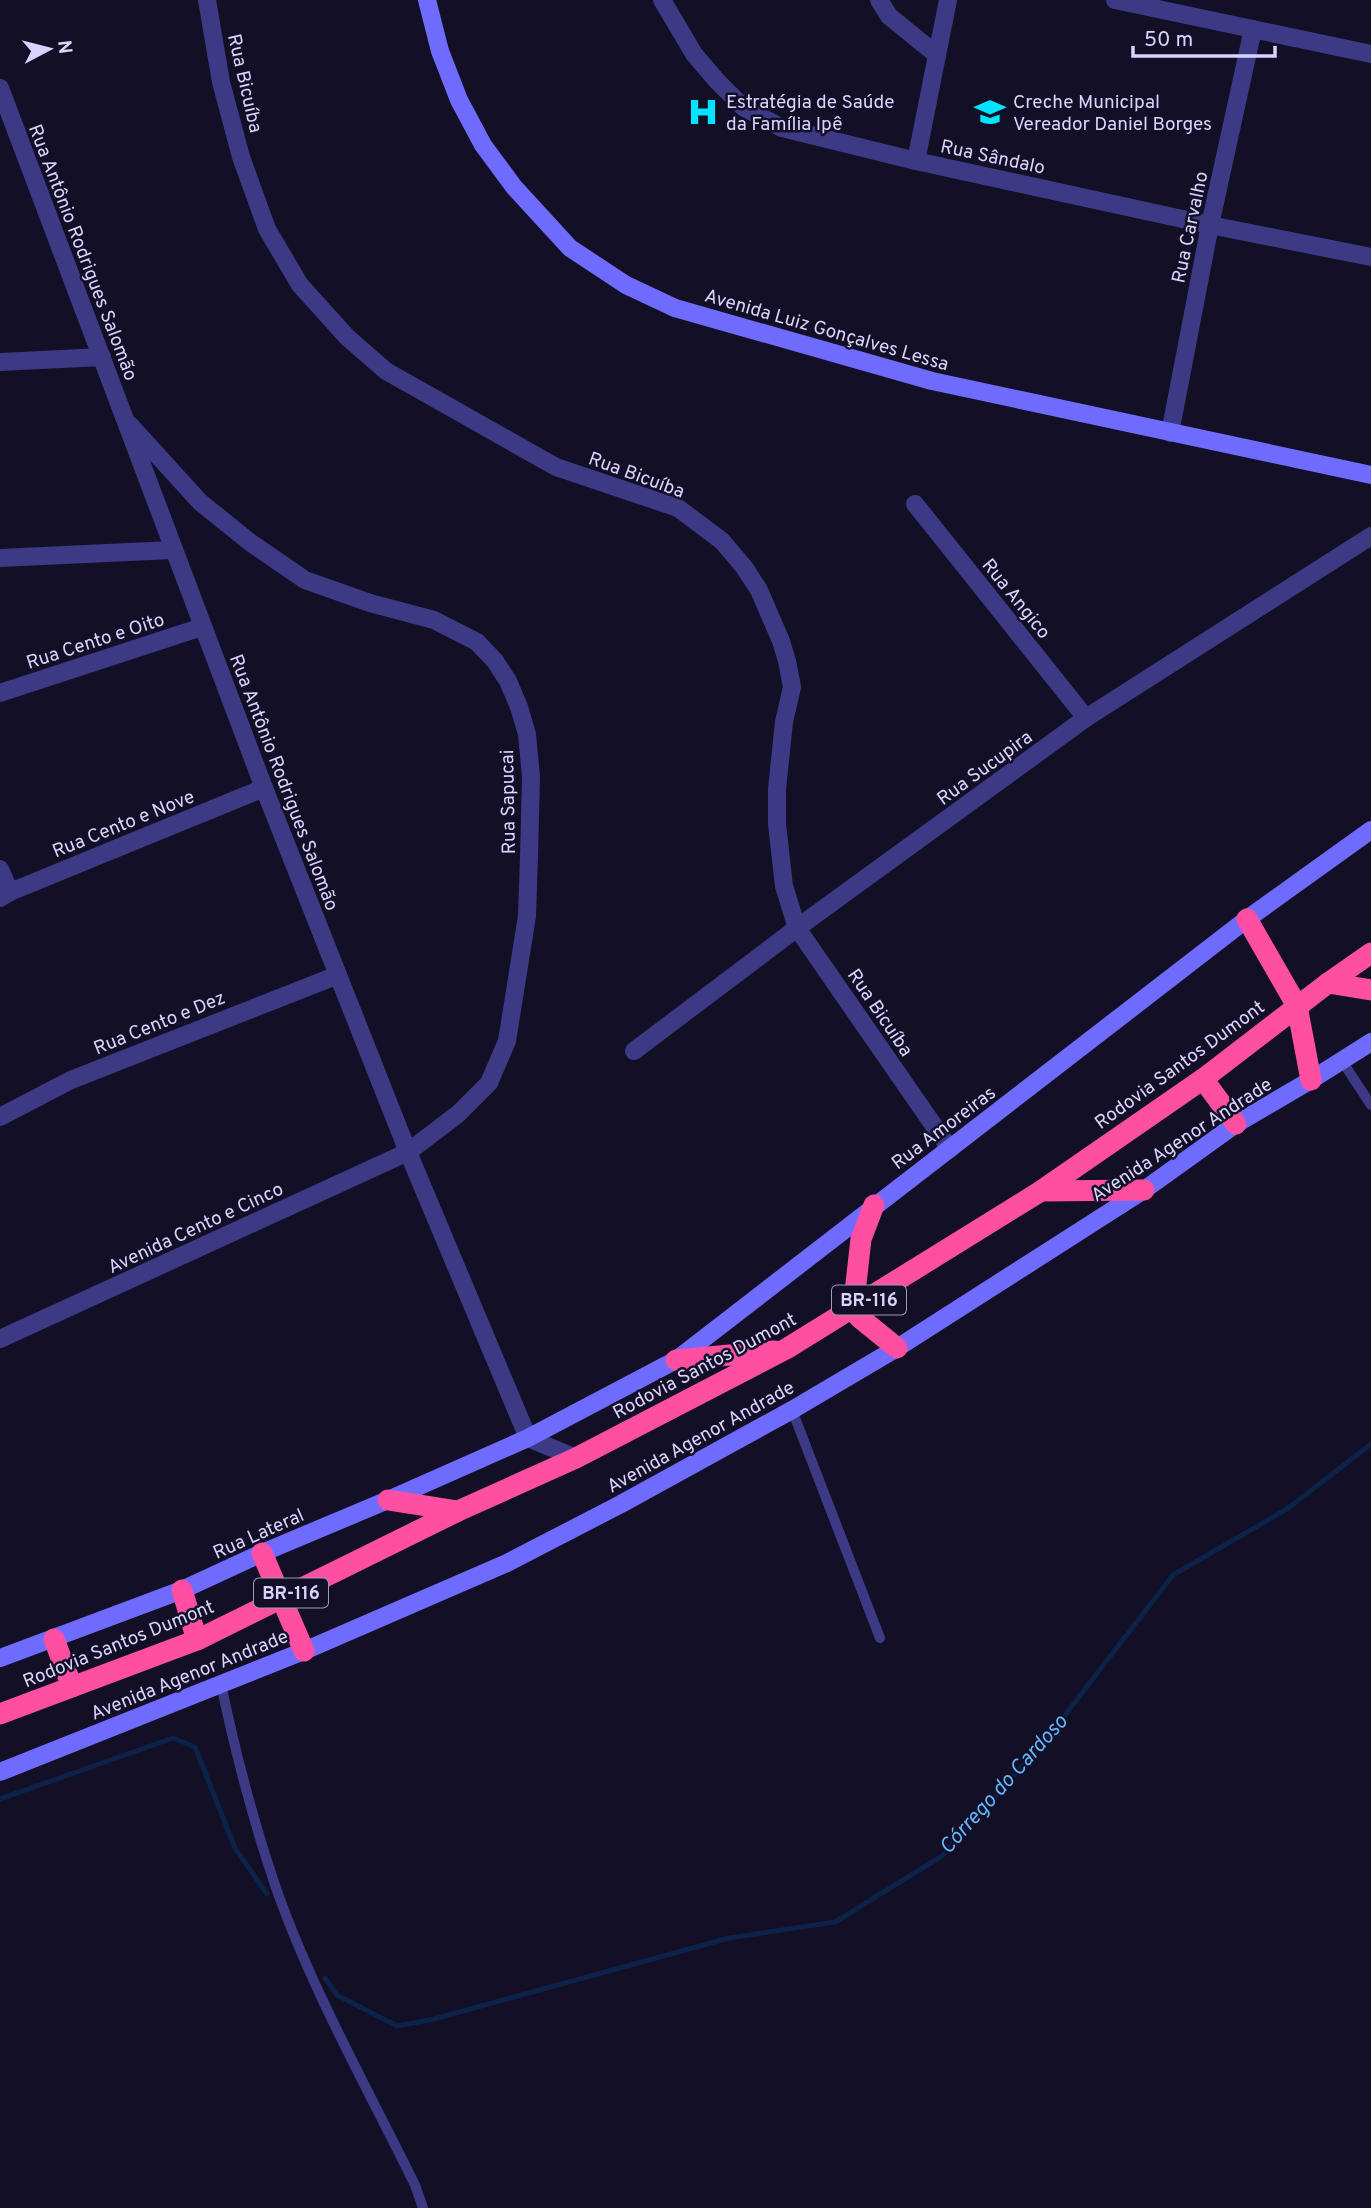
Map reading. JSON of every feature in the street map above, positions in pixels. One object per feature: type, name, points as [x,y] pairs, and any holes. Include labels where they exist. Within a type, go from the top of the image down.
[{"type":"highway","points":[[1247,919],[1297,1006],[1311,1080]]},
{"type":"highway","name":"Rodovia Santos Dumont","points":[[0,1714],[197,1640],[458,1511],[576,1458],[786,1349],[853,1310],[1041,1191],[1203,1079],[1371,953]]},
{"type":"highway","points":[[1328,983],[1371,990]]},
{"type":"highway","points":[[1203,1079],[1236,1124]]},
{"type":"highway","points":[[1041,1191],[1143,1190]]},
{"type":"highway","points":[[874,1205],[861,1239],[853,1310],[897,1348]]},
{"type":"highway","points":[[676,1360],[786,1349]]},
{"type":"highway","points":[[388,1500],[458,1511]]},
{"type":"highway","points":[[261,1553],[304,1651]]},
{"type":"highway","points":[[181,1590],[197,1640]]},
{"type":"highway","points":[[54,1639],[72,1687]]},
{"type":"street","name":"Rua Bicuíba","points":[[207,0],[221,82],[241,156],[267,229],[300,285],[347,337],[386,371],[556,467],[678,508],[722,541],[759,590],[788,661],[792,687],[784,722],[777,789],[777,824],[784,886],[797,928],[950,1149]]},
{"type":"street","name":"Avenida Luiz Gonçalves Lessa","points":[[427,0],[440,51],[458,100],[483,145],[514,187],[570,248],[626,285],[675,308],[932,382],[1371,475]]},
{"type":"street","name":"Rua Sândalo","points":[[662,0],[694,54],[717,81],[743,107],[782,128],[916,161],[1371,257]]},
{"type":"street","points":[[879,0],[889,16],[937,55]]},
{"type":"street","points":[[916,161],[948,0]]},
{"type":"street","points":[[1115,0],[1371,54]]},
{"type":"street","name":"Rua Carvalho","points":[[1170,433],[1210,225],[1252,29]]},
{"type":"street","name":"Rua Antônio Rodrigues Salomão","points":[[0,88],[8,132],[102,357],[172,550],[264,788],[408,1152],[528,1438]]},
{"type":"street","points":[[0,362],[102,357]]},
{"type":"street","name":"Rua Sapucai","points":[[123,417],[200,502],[251,543],[305,580],[370,603],[434,620],[477,642],[495,661],[508,681],[519,707],[527,734],[531,777],[527,916],[507,1041],[489,1083],[458,1114],[408,1152]]},
{"type":"street","name":"Rua Angico","points":[[915,504],[1086,718]]},
{"type":"street","name":"Rua Sucupira","points":[[635,1051],[797,928],[1086,718],[1371,536]]},
{"type":"street","points":[[0,558],[172,550]]},
{"type":"street","name":"Rua Cento e Oito","points":[[0,693],[202,628]]},
{"type":"street","name":"Rua Cento e Nove","points":[[5,895],[264,788]]},
{"type":"street","name":"Rua Amoreiras","points":[[528,1438],[676,1360],[1247,919],[1371,830]]},
{"type":"street","points":[[0,869],[5,895]]},
{"type":"street","name":"Rua Cento e Dez","points":[[0,1117],[71,1080],[338,975]]},
{"type":"street","name":"Avenida Agenor Andrade","points":[[0,1772],[304,1651],[507,1563],[792,1410],[897,1348],[1143,1190],[1236,1124],[1371,1042]]},
{"type":"street","name":"Avenida Cento e Cinco","points":[[0,1339],[408,1152]]},
{"type":"street","points":[[528,1438],[576,1458]]},
{"type":"street","name":"Rua Lateral","points":[[0,1658],[181,1590],[528,1438]]},
{"type":"lane","points":[[1342,1060],[1371,1105]]},
{"type":"lane","points":[[792,1410],[880,1638]]},
{"type":"lane","points":[[221,1684],[240,1764],[275,1886],[327,2008],[415,2185],[423,2208]]},
{"type":"waterway","name":"Córrego do Cardoso","points":[[325,1978],[337,1995],[397,2026],[434,2019],[729,1938],[835,1922],[942,1856],[1044,1742],[1173,1575],[1287,1509],[1371,1444]]},
{"type":"waterway","name":"Córrego do Cardoso","points":[[0,1799],[173,1738],[195,1747],[235,1848],[267,1894]]},
{"type":"place","name":"Estratégia de Saúde da Família Ipê","points":[[703,112]]},
{"type":"place","name":"Creche Municipal Vereador Daniel Borges","points":[[990,112]]}]
